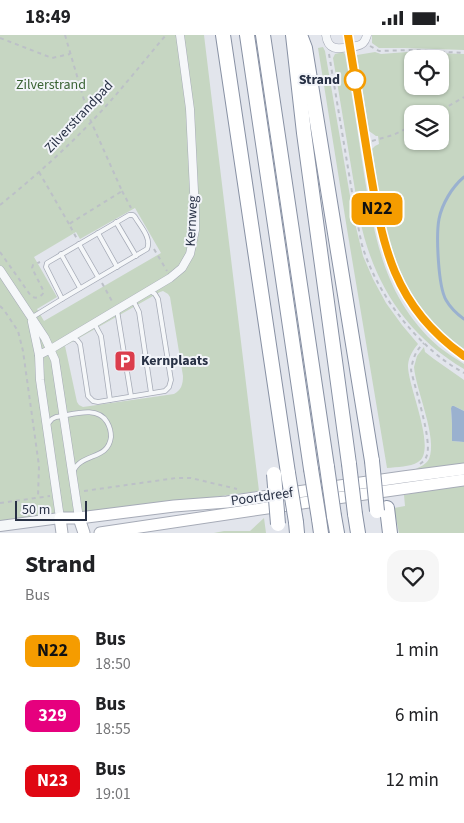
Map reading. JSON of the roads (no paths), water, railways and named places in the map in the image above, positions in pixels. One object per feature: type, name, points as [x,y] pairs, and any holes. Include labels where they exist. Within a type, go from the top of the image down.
[{"type":"highway","points":[[223,35],[282,438],[297,527]]},
{"type":"highway","points":[[247,35],[321,533]]},
{"type":"highway","points":[[263,35],[337,533]]},
{"type":"highway","points":[[293,35],[304,133],[358,533]]},
{"type":"highway","points":[[300,35],[305,48],[372,461],[382,510],[390,533]]},
{"type":"highway","points":[[278,529],[274,474],[282,438]]},
{"type":"highway","points":[[381,533],[382,510]]},
{"type":"main road","name":"Poortdreef","points":[[60,518],[79,518],[174,506],[227,502],[464,469]]},
{"type":"main road","name":"Poortdreef","points":[[100,533],[464,480]]},
{"type":"main road","points":[[60,518],[62,533]]},
{"type":"main road","points":[[79,518],[84,533]]},
{"type":"street","name":"Kernweg","points":[[39,355],[170,278],[182,268],[190,254],[193,245],[195,212],[190,109],[180,35]]},
{"type":"street","points":[[326,35],[328,44],[338,49],[361,45],[366,38]]},
{"type":"street","points":[[0,270],[45,338],[55,360],[79,518]]},
{"type":"street","points":[[0,526],[60,518],[40,380],[39,355],[31,318]]},
{"type":"lane","points":[[348,35],[378,218],[389,260],[407,298],[421,317],[451,347],[464,355]]},
{"type":"lane","points":[[31,318],[146,250],[149,244],[148,240],[134,216],[130,215],[116,222],[47,263],[46,267],[62,299]]},
{"type":"lane","points":[[116,222],[136,256]]},
{"type":"lane","points":[[98,233],[117,267]]},
{"type":"lane","points":[[79,244],[98,277]]},
{"type":"lane","points":[[61,254],[80,288]]},
{"type":"lane","points":[[70,338],[73,338],[80,344],[89,398],[96,402],[165,391],[171,381],[158,299],[154,293],[148,291]]},
{"type":"lane","points":[[133,299],[139,312],[151,393]]},
{"type":"lane","points":[[116,309],[131,396]]},
{"type":"lane","points":[[94,323],[101,336],[110,400]]},
{"type":"lane","points":[[46,426],[56,417],[89,412],[104,418],[110,429],[110,440],[103,452],[78,463],[72,474]]},
{"type":"water","points":[[452,406],[464,411],[464,442],[452,441]]},
{"type":"waterway","points":[[464,177],[452,191],[442,208],[438,236],[439,272],[443,293],[456,313],[464,319]]},
{"type":"place","name":"Strand","points":[[355,80]]},
{"type":"place","name":"Kernplaats","points":[[125,361]]},
{"type":"park label","name":"Zilverstrand","points":[[51,85]]}]
